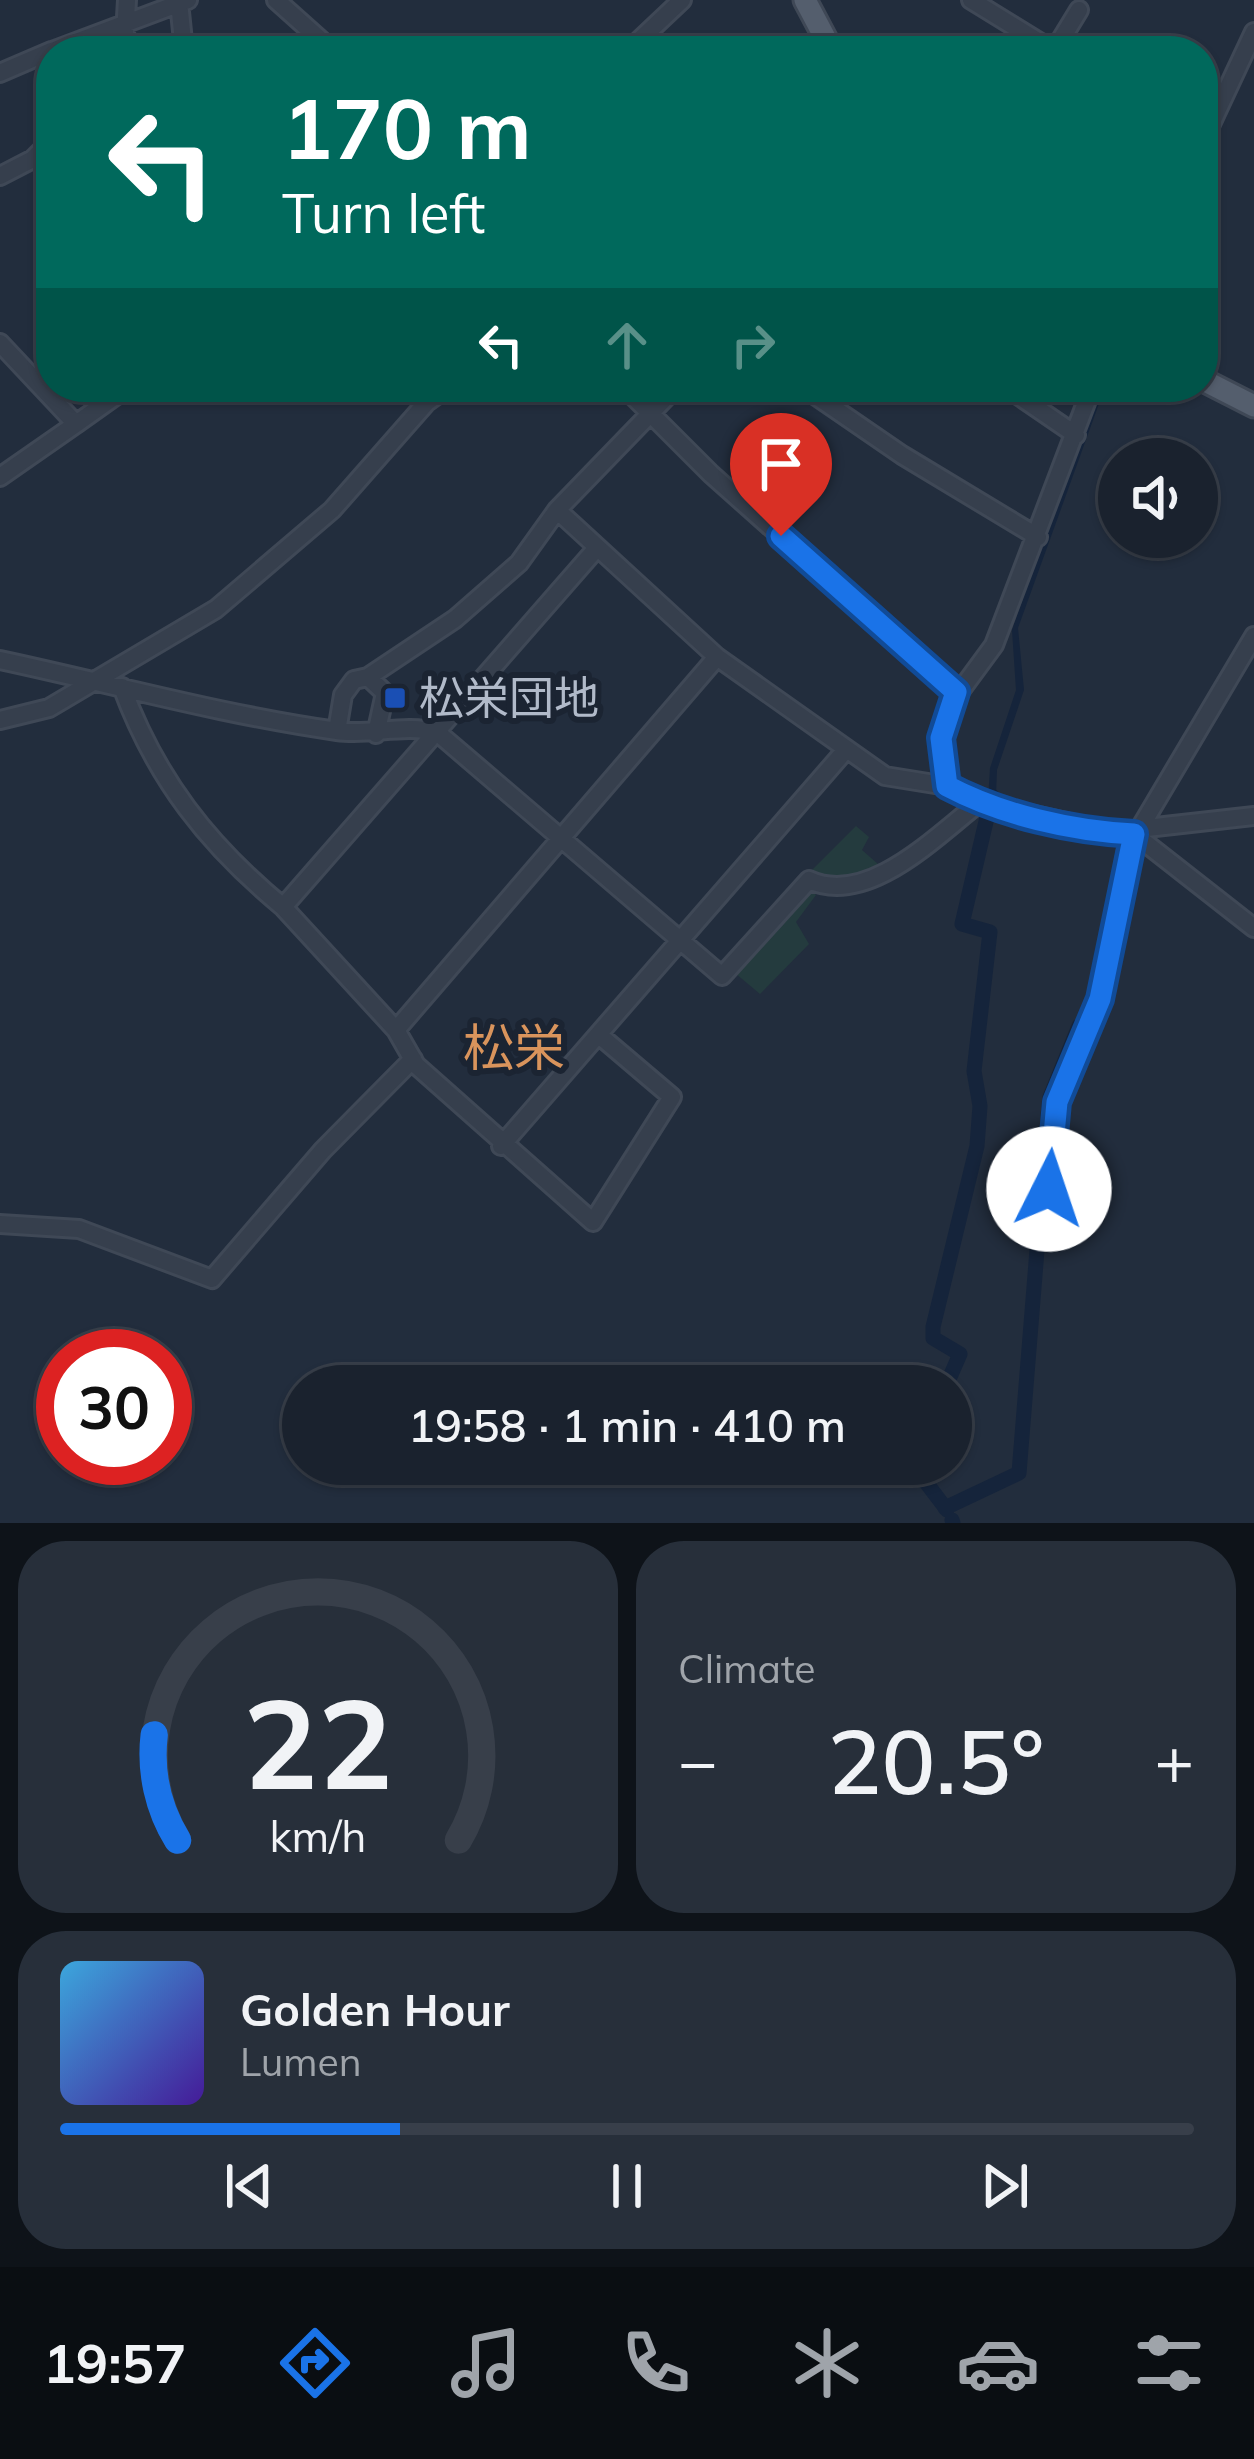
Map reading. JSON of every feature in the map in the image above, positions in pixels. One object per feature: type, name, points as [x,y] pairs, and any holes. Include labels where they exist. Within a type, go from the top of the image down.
[{"type":"main road","points":[[806,0],[824,36]]},
{"type":"main road","points":[[1218,388],[1254,406]]},
{"type":"street","points":[[126,36],[128,0]]},
{"type":"street","points":[[89,36],[188,0]]},
{"type":"street","points":[[276,0],[316,36]]},
{"type":"street","points":[[644,36],[682,0]]},
{"type":"street","points":[[971,0],[1030,36]]},
{"type":"street","points":[[178,2],[182,36]]},
{"type":"street","points":[[1063,36],[1079,10]]},
{"type":"street","points":[[1218,109],[1254,32]]},
{"type":"street","points":[[0,73],[36,57]]},
{"type":"street","points":[[0,176],[36,156]]},
{"type":"street","points":[[0,343],[36,381]]},
{"type":"street","points":[[55,402],[76,424]]},
{"type":"street","points":[[0,477],[107,402]]},
{"type":"street","points":[[0,720],[50,708],[91,679],[216,609],[332,510],[427,402]]},
{"type":"street","points":[[637,402],[956,692]]},
{"type":"street","points":[[338,731],[348,686],[454,619],[519,563],[557,510],[658,402]]},
{"type":"street","points":[[826,402],[1038,537]]},
{"type":"street","points":[[1028,402],[1076,435]]},
{"type":"street","points":[[947,786],[941,738],[956,692],[994,645],[1087,402]]},
{"type":"street","points":[[557,510],[716,657],[786,704],[844,752],[886,776],[947,786],[979,803],[1134,834],[1254,816]]},
{"type":"street","points":[[284,907],[596,549]]},
{"type":"street","points":[[1049,1189],[1057,1102],[1100,999],[1134,834],[1254,636]]},
{"type":"street","points":[[396,1030],[716,657]]},
{"type":"street","points":[[0,660],[338,731],[376,734],[422,728],[438,733],[722,976],[808,880],[824,887],[865,882],[913,854],[979,803]]},
{"type":"street","points":[[368,677],[386,694],[376,734]]},
{"type":"street","points":[[122,687],[158,772],[216,848],[284,907],[396,1030],[412,1059],[501,1146],[593,1222],[672,1097],[599,1035]]},
{"type":"street","points":[[501,1146],[844,752]]},
{"type":"street","points":[[1134,834],[1254,928]]},
{"type":"street","points":[[0,1224],[79,1229],[212,1279],[323,1150],[412,1059]]},
{"type":"green space","points":[[856,826],[869,837],[862,850],[878,864],[845,879],[810,872]]},
{"type":"green space","points":[[808,887],[816,895],[796,922],[809,944],[760,994],[735,973]]},
{"type":"water","points":[[1092,402],[1100,402],[1018,628],[1024,690],[997,770],[995,818],[987,816],[990,768],[1016,690],[1012,630]]},
{"type":"waterway","points":[[955,1365],[960,1354],[933,1338],[933,1327],[977,1146],[980,1106],[974,1071],[990,932],[962,924],[992,796]]},
{"type":"waterway","points":[[1048,1116],[1050,1097],[1079,1026]]},
{"type":"waterway","points":[[945,1508],[1019,1473],[1043,1176]]},
{"type":"waterway","points":[[928,1485],[947,1510]]},
{"type":"place","name":"松栄団地","points":[[395,698]]},
{"type":"district","name":"松栄","points":[[514,1048]]},
{"type":"route","points":[[781,536],[956,692],[941,738],[947,786],[979,803],[1134,834],[1127,850],[1100,999],[1076,1047],[1057,1102],[1049,1189]]}]
